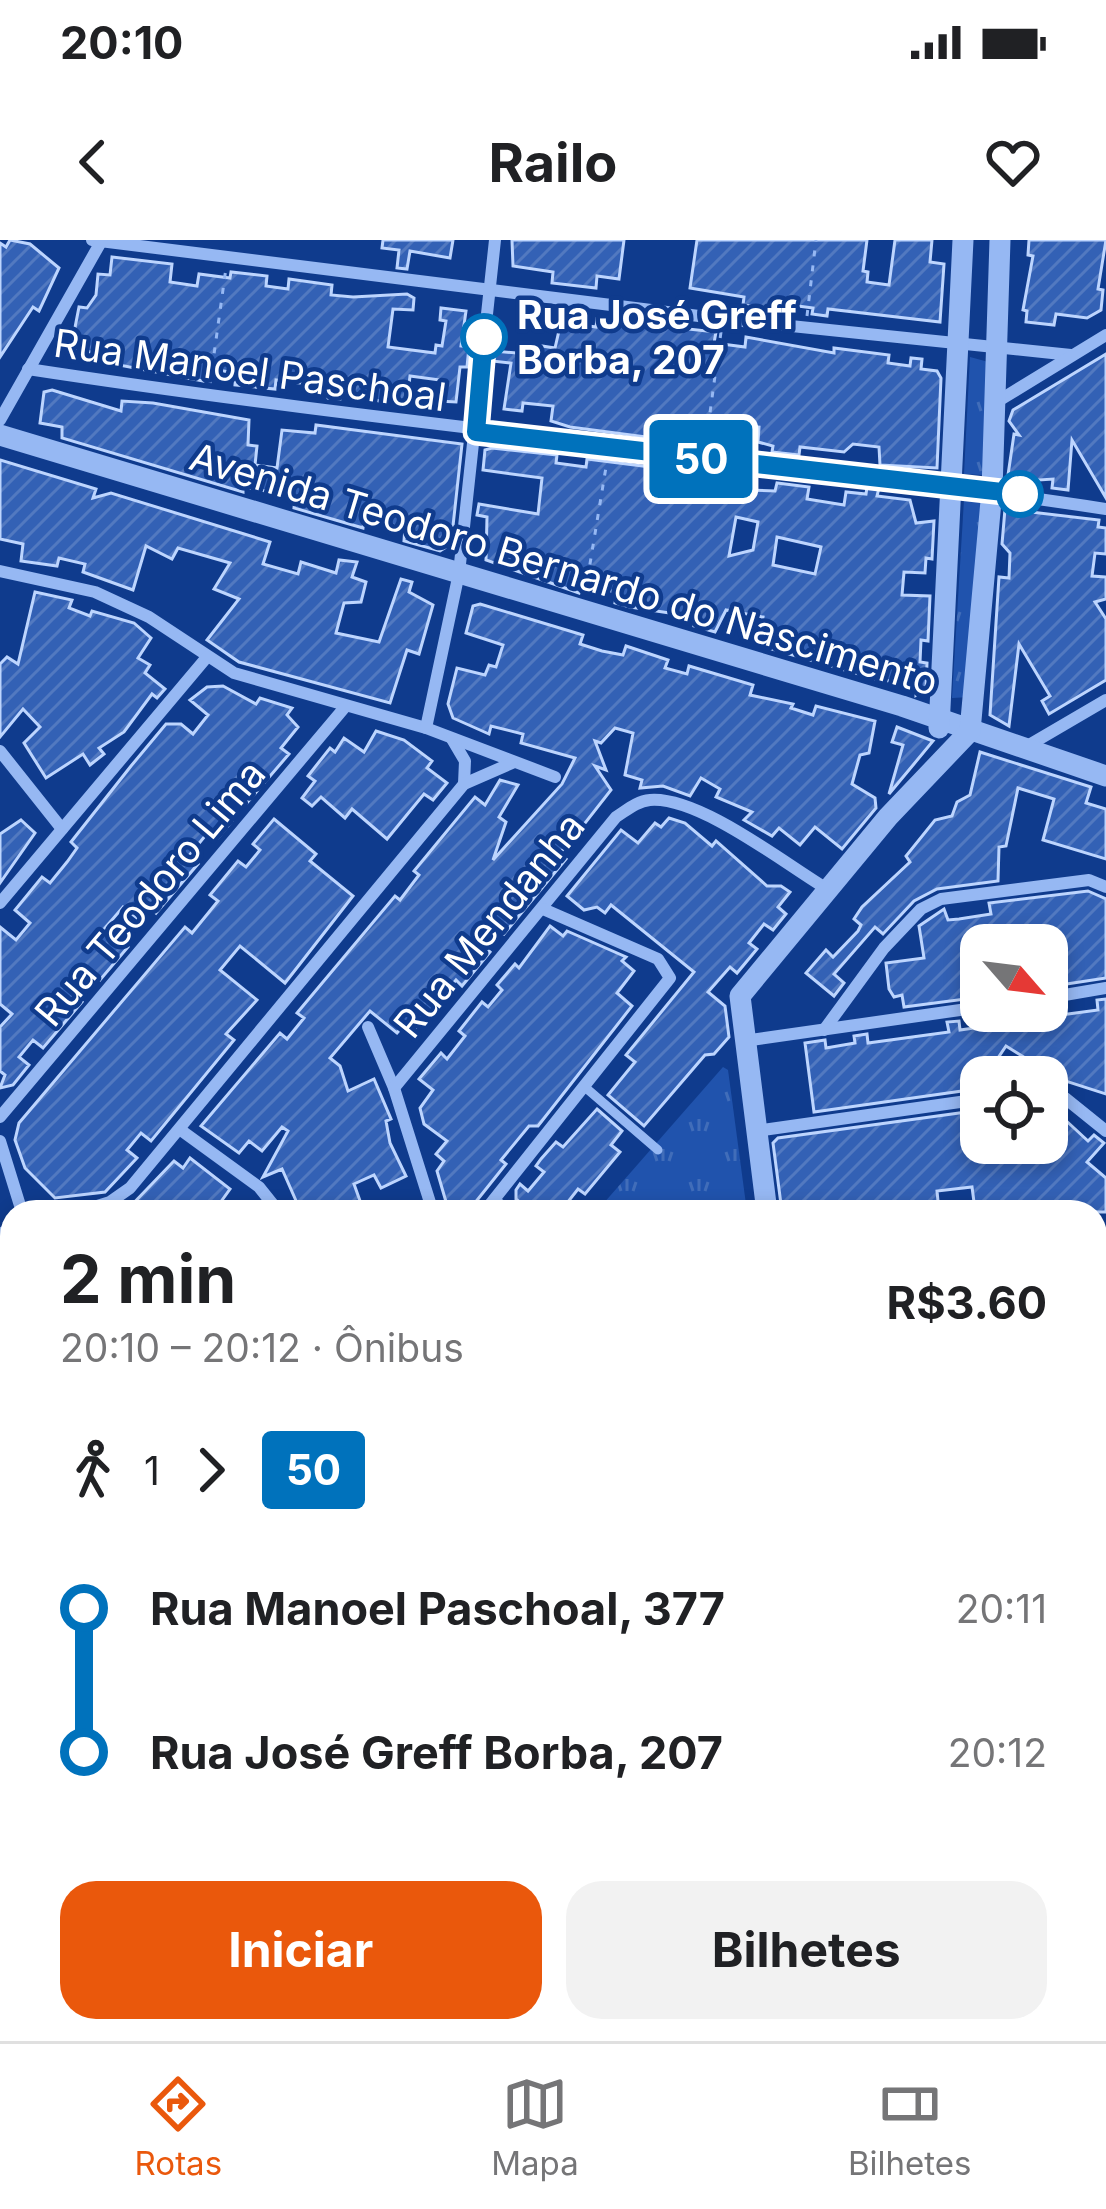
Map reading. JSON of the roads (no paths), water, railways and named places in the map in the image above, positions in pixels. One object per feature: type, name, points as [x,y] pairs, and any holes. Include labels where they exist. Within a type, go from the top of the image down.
[{"type":"street","points":[[92,240],[228,253],[723,319],[1071,355]]},
{"type":"street","points":[[426,728],[459,573],[495,240]]},
{"type":"street","points":[[948,752],[936,720],[963,240]]},
{"type":"street","points":[[765,1200],[738,1007],[743,989],[970,731],[992,490],[1000,240]]},
{"type":"street","points":[[0,420],[102,241]]},
{"type":"street","points":[[994,404],[1106,335]]},
{"type":"street","name":"Rua Manoel Paschoal","points":[[28,368],[476,432],[1104,507]]},
{"type":"street","name":"Avenida Teodoro Bernardo do Nascimento","points":[[0,435],[582,610],[1106,776]]},
{"type":"street","points":[[0,572],[109,597],[149,616],[207,658],[261,683],[426,728],[555,777]]},
{"type":"street","points":[[0,903],[207,658]]},
{"type":"street","points":[[1023,748],[1106,700]]},
{"type":"street","name":"Rua Teodoro Lima","points":[[0,1117],[345,707]]},
{"type":"street","points":[[452,738],[466,761],[464,784]]},
{"type":"street","points":[[1,755],[62,829]]},
{"type":"street","points":[[113,1200],[130,1188],[182,1130],[464,784],[512,763]]},
{"type":"street","name":"Rua Mendanha","points":[[394,1088],[616,817],[650,800],[718,822],[827,889]]},
{"type":"street","points":[[824,1030],[884,948],[931,904],[1089,880],[1106,887]]},
{"type":"street","points":[[494,1200],[659,998],[669,973],[658,959],[543,909]]},
{"type":"street","points":[[1068,994],[1106,988]]},
{"type":"street","points":[[743,1041],[960,1010]]},
{"type":"street","points":[[368,1027],[394,1088],[429,1200]]},
{"type":"street","points":[[1068,1100],[1106,1131]]},
{"type":"street","points":[[756,1131],[960,1102]]},
{"type":"street","points":[[182,1130],[259,1187],[269,1200]]},
{"type":"street","points":[[0,1141],[18,1200]]},
{"type":"lane","points":[[586,1088],[658,1150]]},
{"type":"place","name":"Rua José Greff Borba, 207","points":[[484,337]]}]
